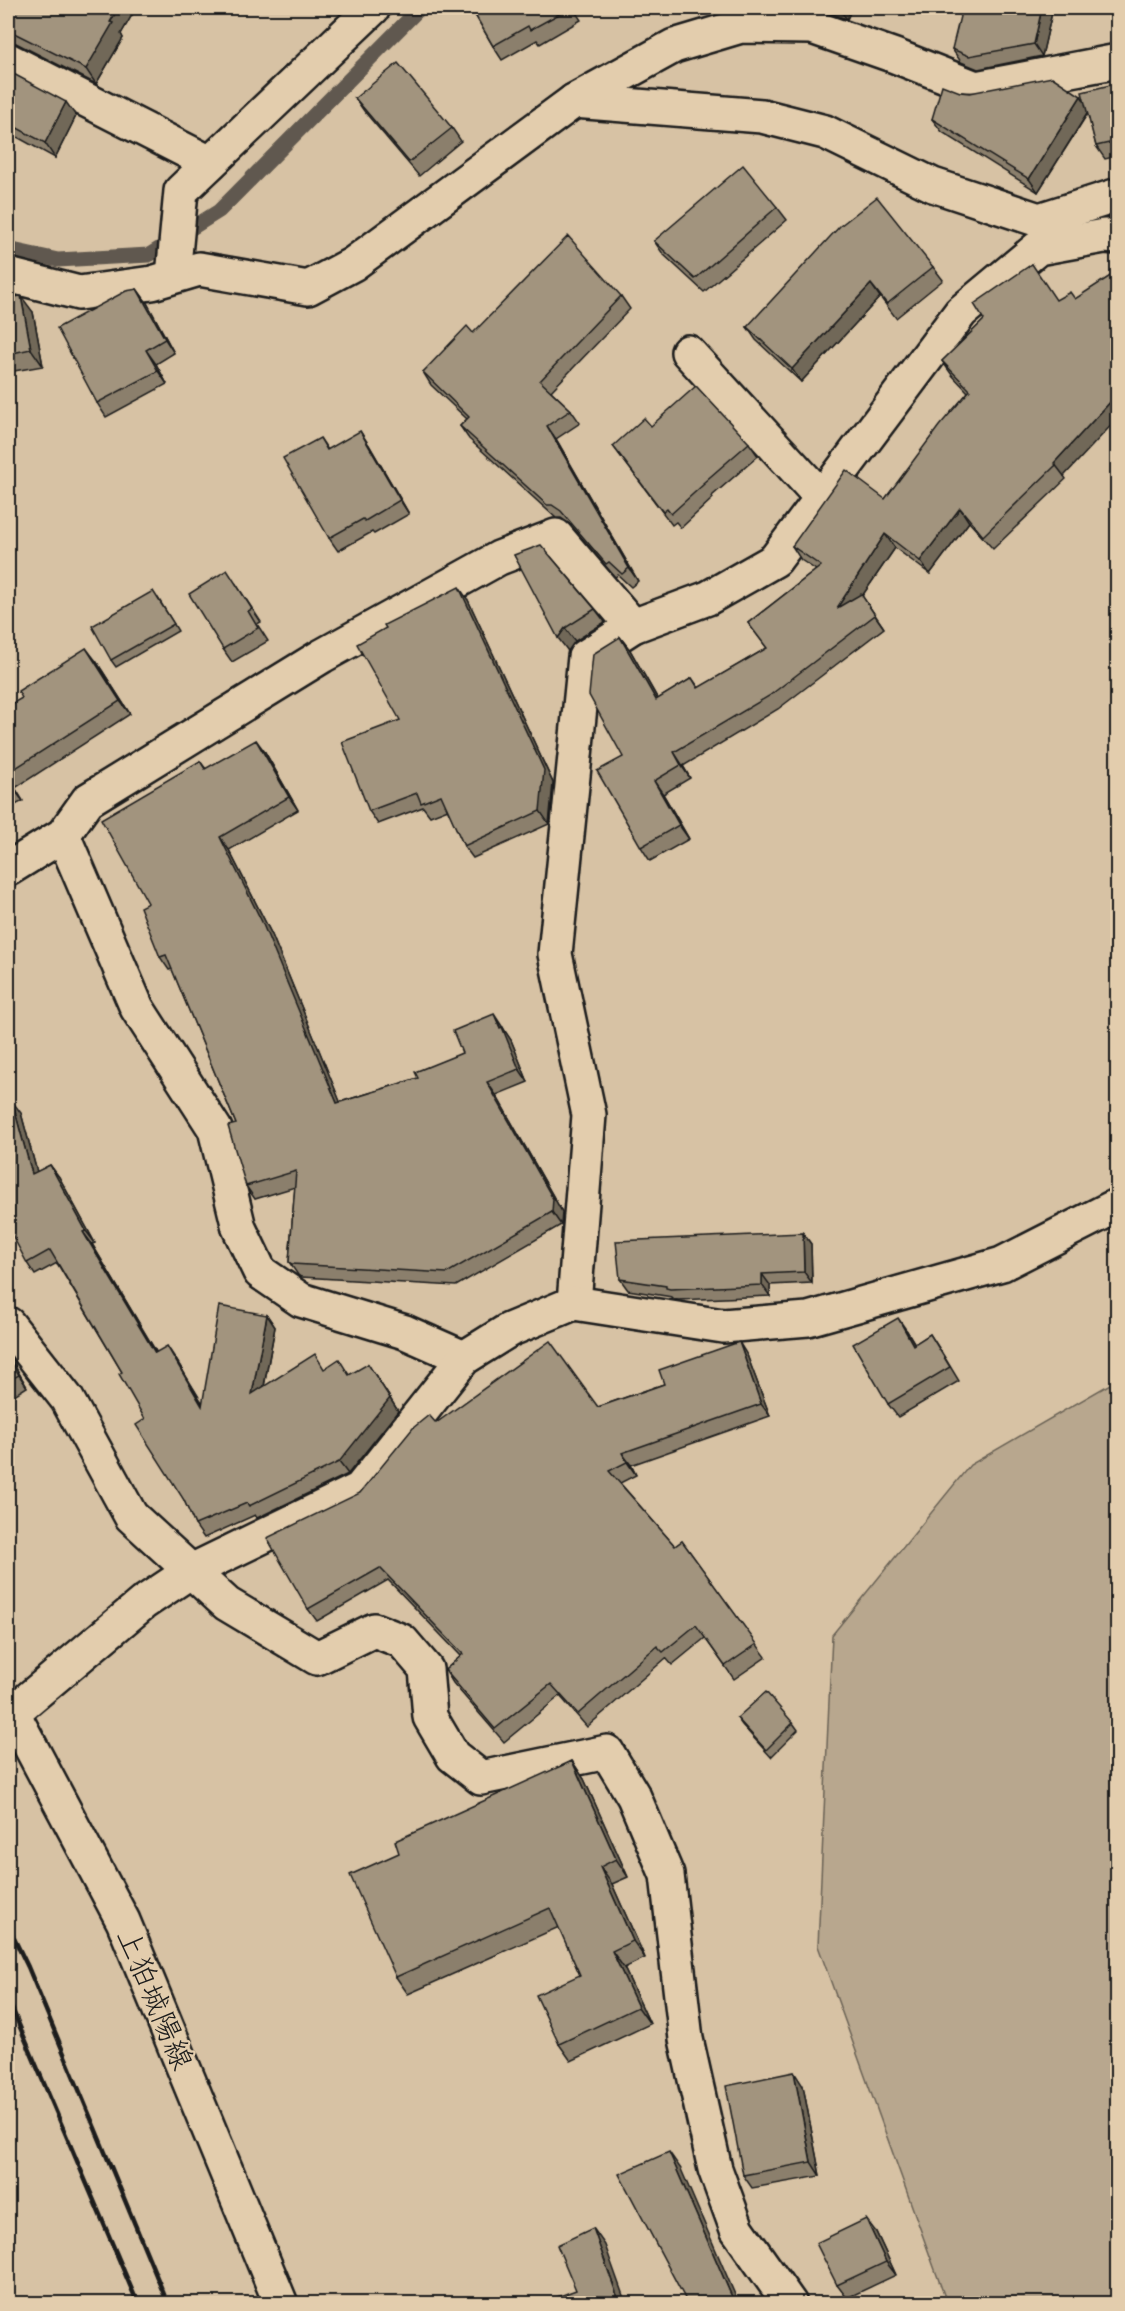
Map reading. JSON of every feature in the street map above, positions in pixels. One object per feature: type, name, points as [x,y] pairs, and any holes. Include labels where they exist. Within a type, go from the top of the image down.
[{"type":"street","points":[[173,276],[181,191],[373,8]]},
{"type":"street","points":[[8,275],[79,293],[152,282],[199,269],[308,288],[353,264],[574,101],[674,46],[741,26],[812,27],[976,88],[1118,61]]},
{"type":"street","points":[[8,60],[210,163]]},
{"type":"street","points":[[574,101],[762,116],[825,132],[933,185],[965,196],[1062,228],[1118,237]]},
{"type":"street","points":[[574,1303],[589,1115],[555,954],[585,657],[633,626],[708,598],[775,560],[961,312],[1062,228],[1118,195]]},
{"type":"street","points":[[688,352],[822,498]]},
{"type":"street","points":[[8,869],[63,835],[88,800],[312,663],[499,558],[556,536],[633,626]]},
{"type":"street","points":[[63,835],[137,1008],[215,1129],[239,1228],[260,1272],[301,1300],[405,1332],[464,1358]]},
{"type":"street","points":[[10,1708],[143,1603],[191,1571],[360,1489],[464,1358],[509,1330],[574,1303],[723,1326],[808,1319],[1002,1264],[1118,1205]]},
{"type":"street","points":[[8,1324],[67,1399],[131,1516],[227,1604],[316,1658],[374,1630],[402,1641],[426,1669],[430,1717],[453,1756],[481,1778],[607,1752],[634,1797],[667,1875],[686,2039],[715,2169],[737,2229],[790,2304]]},
{"type":"street","name":"上狛城陽線","points":[[10,1708],[123,1922],[281,2304]]},
{"type":"shaded area","points":[[1117,1380],[1117,2303],[947,2303],[818,1946],[832,1635],[970,1465]]},
{"type":"building","points":[[8,8],[118,8],[110,22],[113,23],[86,69],[8,30]]},
{"type":"building","points":[[471,8],[570,8],[530,30],[528,26],[493,46]]},
{"type":"building","points":[[962,8],[1042,8],[1034,44],[969,56],[952,49]]},
{"type":"building","points":[[398,63],[452,128],[409,162],[355,98]]},
{"type":"building","points":[[8,71],[66,102],[45,143],[8,123]]},
{"type":"building","points":[[1052,77],[1081,96],[1029,179],[932,119],[942,85],[970,93]]},
{"type":"building","points":[[1118,83],[1118,141],[1096,146],[1082,92]]},
{"type":"building","points":[[743,165],[777,207],[695,279],[654,241]]},
{"type":"building","points":[[877,197],[933,267],[887,304],[871,284],[792,369],[747,327],[840,226]]},
{"type":"building","points":[[568,236],[621,296],[540,381],[571,410],[547,426],[629,568],[622,574],[609,562],[606,564],[561,511],[552,505],[547,505],[460,426],[469,417],[423,372],[467,326],[473,333]]},
{"type":"building","points":[[1032,264],[1056,300],[1070,292],[1075,299],[1118,271],[1118,407],[1113,399],[1054,463],[1056,465],[983,536],[960,508],[920,561],[885,534],[837,608],[861,594],[875,615],[769,696],[674,752],[681,765],[654,781],[679,825],[641,847],[597,771],[623,757],[589,695],[593,654],[620,637],[656,700],[692,678],[698,688],[767,648],[748,623],[821,566],[792,546],[846,470],[885,499],[939,426],[970,390],[942,361],[984,320],[974,304]]},
{"type":"building","points":[[137,289],[165,339],[146,350],[158,371],[97,403],[57,328],[126,291]]},
{"type":"building","points":[[21,296],[31,349],[8,354],[8,298]]},
{"type":"building","points":[[696,386],[749,443],[671,514],[667,509],[663,512],[613,446],[644,418],[651,426]]},
{"type":"building","points":[[360,431],[400,500],[365,521],[363,519],[329,538],[283,458],[320,438],[327,450]]},
{"type":"building","points":[[541,545],[595,609],[565,628],[558,638],[514,555]]},
{"type":"building","points":[[227,570],[252,609],[248,611],[258,628],[223,649],[189,594]]},
{"type":"building","points":[[459,587],[544,770],[540,811],[464,846],[441,795],[421,803],[417,793],[369,811],[342,742],[400,720],[357,644],[386,628],[384,625]]},
{"type":"building","points":[[153,591],[174,624],[111,660],[92,626]]},
{"type":"building","points":[[86,648],[120,701],[8,773],[8,706],[22,698],[18,691]]},
{"type":"building","points":[[256,740],[289,797],[220,837],[262,922],[337,1103],[418,1078],[415,1072],[462,1053],[453,1031],[494,1014],[500,1028],[502,1027],[519,1069],[487,1082],[553,1199],[552,1212],[447,1273],[289,1262],[296,1171],[246,1186],[228,1126],[236,1124],[166,955],[160,957],[140,907],[148,903],[101,819],[200,761],[205,769]]},
{"type":"building","points":[[8,777],[13,788],[8,791]]},
{"type":"building","points":[[12,1101],[32,1174],[50,1165],[86,1231],[83,1232],[155,1353],[167,1346],[202,1406],[219,1306],[267,1315],[252,1394],[315,1354],[324,1369],[339,1359],[349,1375],[368,1364],[390,1398],[339,1462],[249,1506],[247,1503],[195,1525],[184,1500],[136,1425],[145,1419],[119,1374],[122,1372],[50,1250],[27,1263],[8,1227],[8,1102]]},
{"type":"building","points":[[803,1233],[804,1272],[762,1274],[762,1285],[670,1289],[666,1286],[620,1279],[616,1241]]},
{"type":"building","points":[[898,1318],[913,1345],[930,1334],[950,1367],[888,1404],[853,1344]]},
{"type":"building","points":[[550,1341],[598,1407],[664,1384],[659,1370],[739,1342],[761,1404],[622,1453],[627,1462],[609,1471],[675,1546],[682,1541],[757,1644],[725,1666],[696,1625],[663,1652],[657,1646],[578,1714],[551,1684],[495,1729],[445,1670],[463,1654],[380,1568],[308,1609],[267,1538],[360,1493],[413,1428],[429,1415],[436,1423]]},
{"type":"building","points":[[8,1356],[19,1375],[8,1381]]},
{"type":"building","points":[[766,1692],[793,1723],[766,1750],[737,1718]]},
{"type":"building","points":[[572,1761],[616,1859],[600,1867],[633,1941],[612,1951],[638,2007],[559,2044],[536,1995],[580,1975],[550,1908],[396,1977],[350,1875],[399,1853],[395,1841]]},
{"type":"building","points":[[794,2072],[811,2162],[743,2175],[726,2086]]},
{"type":"building","points":[[669,2152],[735,2304],[688,2304],[619,2174]]},
{"type":"building","points":[[866,2219],[886,2262],[837,2285],[816,2243]]},
{"type":"building","points":[[593,2228],[620,2304],[538,2304],[576,2290],[557,2245]]},
{"type":"waterway","points":[[8,249],[58,260],[149,255],[219,211],[420,8]]},
{"type":"railway","points":[[8,1926],[28,1967],[168,2304]]},
{"type":"railway","points":[[8,1999],[138,2304]]}]
